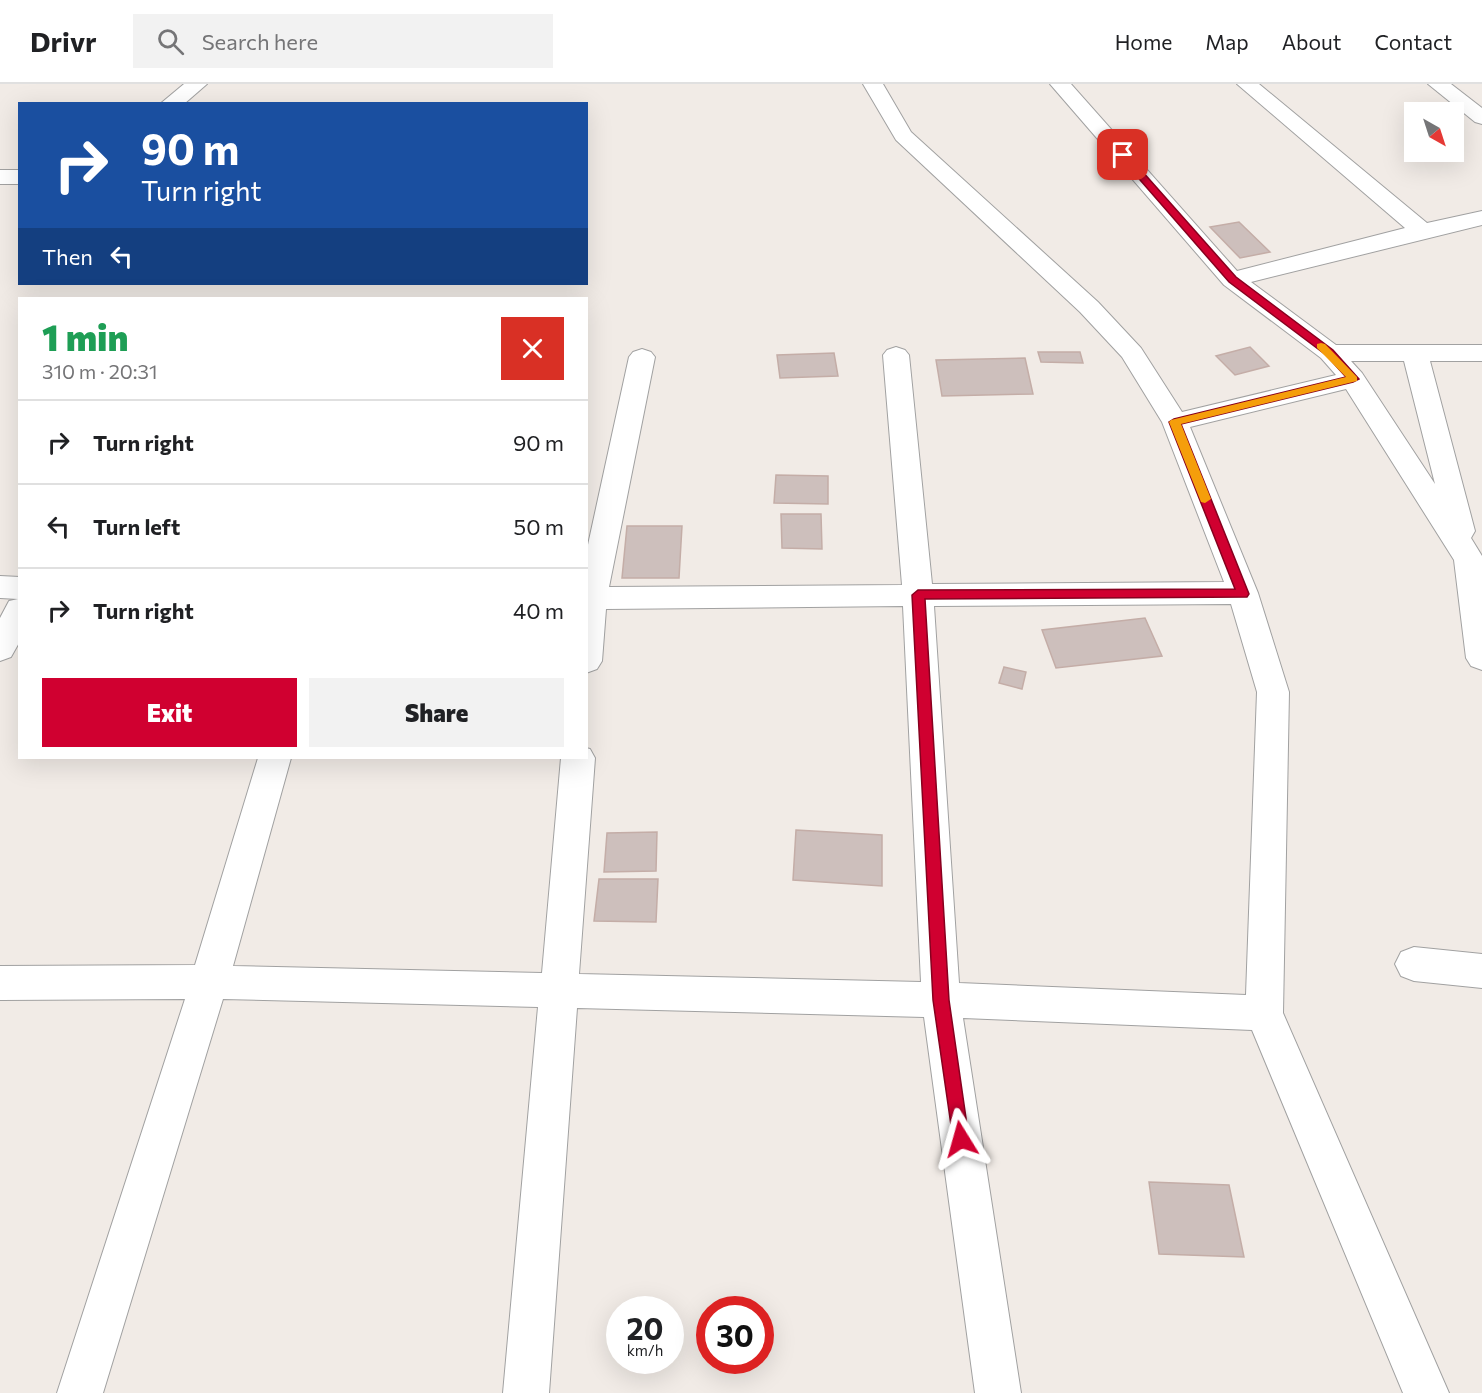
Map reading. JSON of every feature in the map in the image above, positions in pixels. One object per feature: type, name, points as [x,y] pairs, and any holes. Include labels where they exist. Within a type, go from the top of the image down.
[{"type":"street","points":[[173,102],[197,84]]},
{"type":"street","points":[[873,84],[903,136],[1089,307],[1132,353],[1174,422],[1243,594],[1273,693],[1264,1013],[1426,1393]]},
{"type":"street","points":[[1060,84],[1232,280],[1330,353],[1353,379],[1475,571]]},
{"type":"street","points":[[1247,84],[1422,231]]},
{"type":"street","points":[[1438,84],[1482,118]]},
{"type":"street","points":[[0,177],[18,177]]},
{"type":"street","points":[[1232,280],[1422,231],[1482,218]]},
{"type":"street","points":[[1415,352],[1475,571],[1482,658]]},
{"type":"street","points":[[1330,353],[1482,353]]},
{"type":"street","points":[[896,355],[918,595],[941,1000],[998,1393]]},
{"type":"street","points":[[588,619],[589,598],[642,357]]},
{"type":"street","points":[[1174,422],[1353,379]]},
{"type":"street","points":[[0,587],[18,588]]},
{"type":"street","points":[[589,598],[1243,594]]},
{"type":"street","points":[[0,649],[18,613]]},
{"type":"street","points":[[80,1393],[209,982],[274,759]]},
{"type":"street","points":[[526,1393],[578,759]]},
{"type":"street","points":[[1414,964],[1482,971]]},
{"type":"street","points":[[0,983],[209,982],[941,1000],[1264,1013]]},
{"type":"building","points":[[1239,222],[1270,252],[1240,258],[1210,227]]},
{"type":"building","points":[[1250,347],[1269,366],[1235,375],[1216,356]]},
{"type":"building","points":[[1038,352],[1080,352],[1083,363],[1041,362]]},
{"type":"building","points":[[834,353],[838,376],[780,378],[777,355]]},
{"type":"building","points":[[1025,358],[1033,394],[942,396],[936,360]]},
{"type":"building","points":[[776,475],[828,476],[828,504],[774,503]]},
{"type":"building","points":[[781,514],[821,514],[822,549],[782,548]]},
{"type":"building","points":[[627,526],[682,526],[679,578],[622,578]]},
{"type":"building","points":[[1145,618],[1162,656],[1056,668],[1042,630]]},
{"type":"building","points":[[1004,667],[1026,672],[1022,689],[999,683]]},
{"type":"building","points":[[796,830],[882,835],[882,886],[793,880]]},
{"type":"building","points":[[657,832],[656,871],[604,872],[607,833]]},
{"type":"building","points":[[599,879],[658,879],[656,922],[594,921]]},
{"type":"building","points":[[1149,1182],[1229,1185],[1244,1257],[1159,1254]]},
{"type":"slow traffic","points":[[1205,499],[1174,422],[1353,379],[1321,346]]},
{"type":"route","points":[[961,1139],[941,1000],[918,595],[1243,594],[1174,422],[1353,379],[1330,353],[1232,280],[1123,155]]}]
